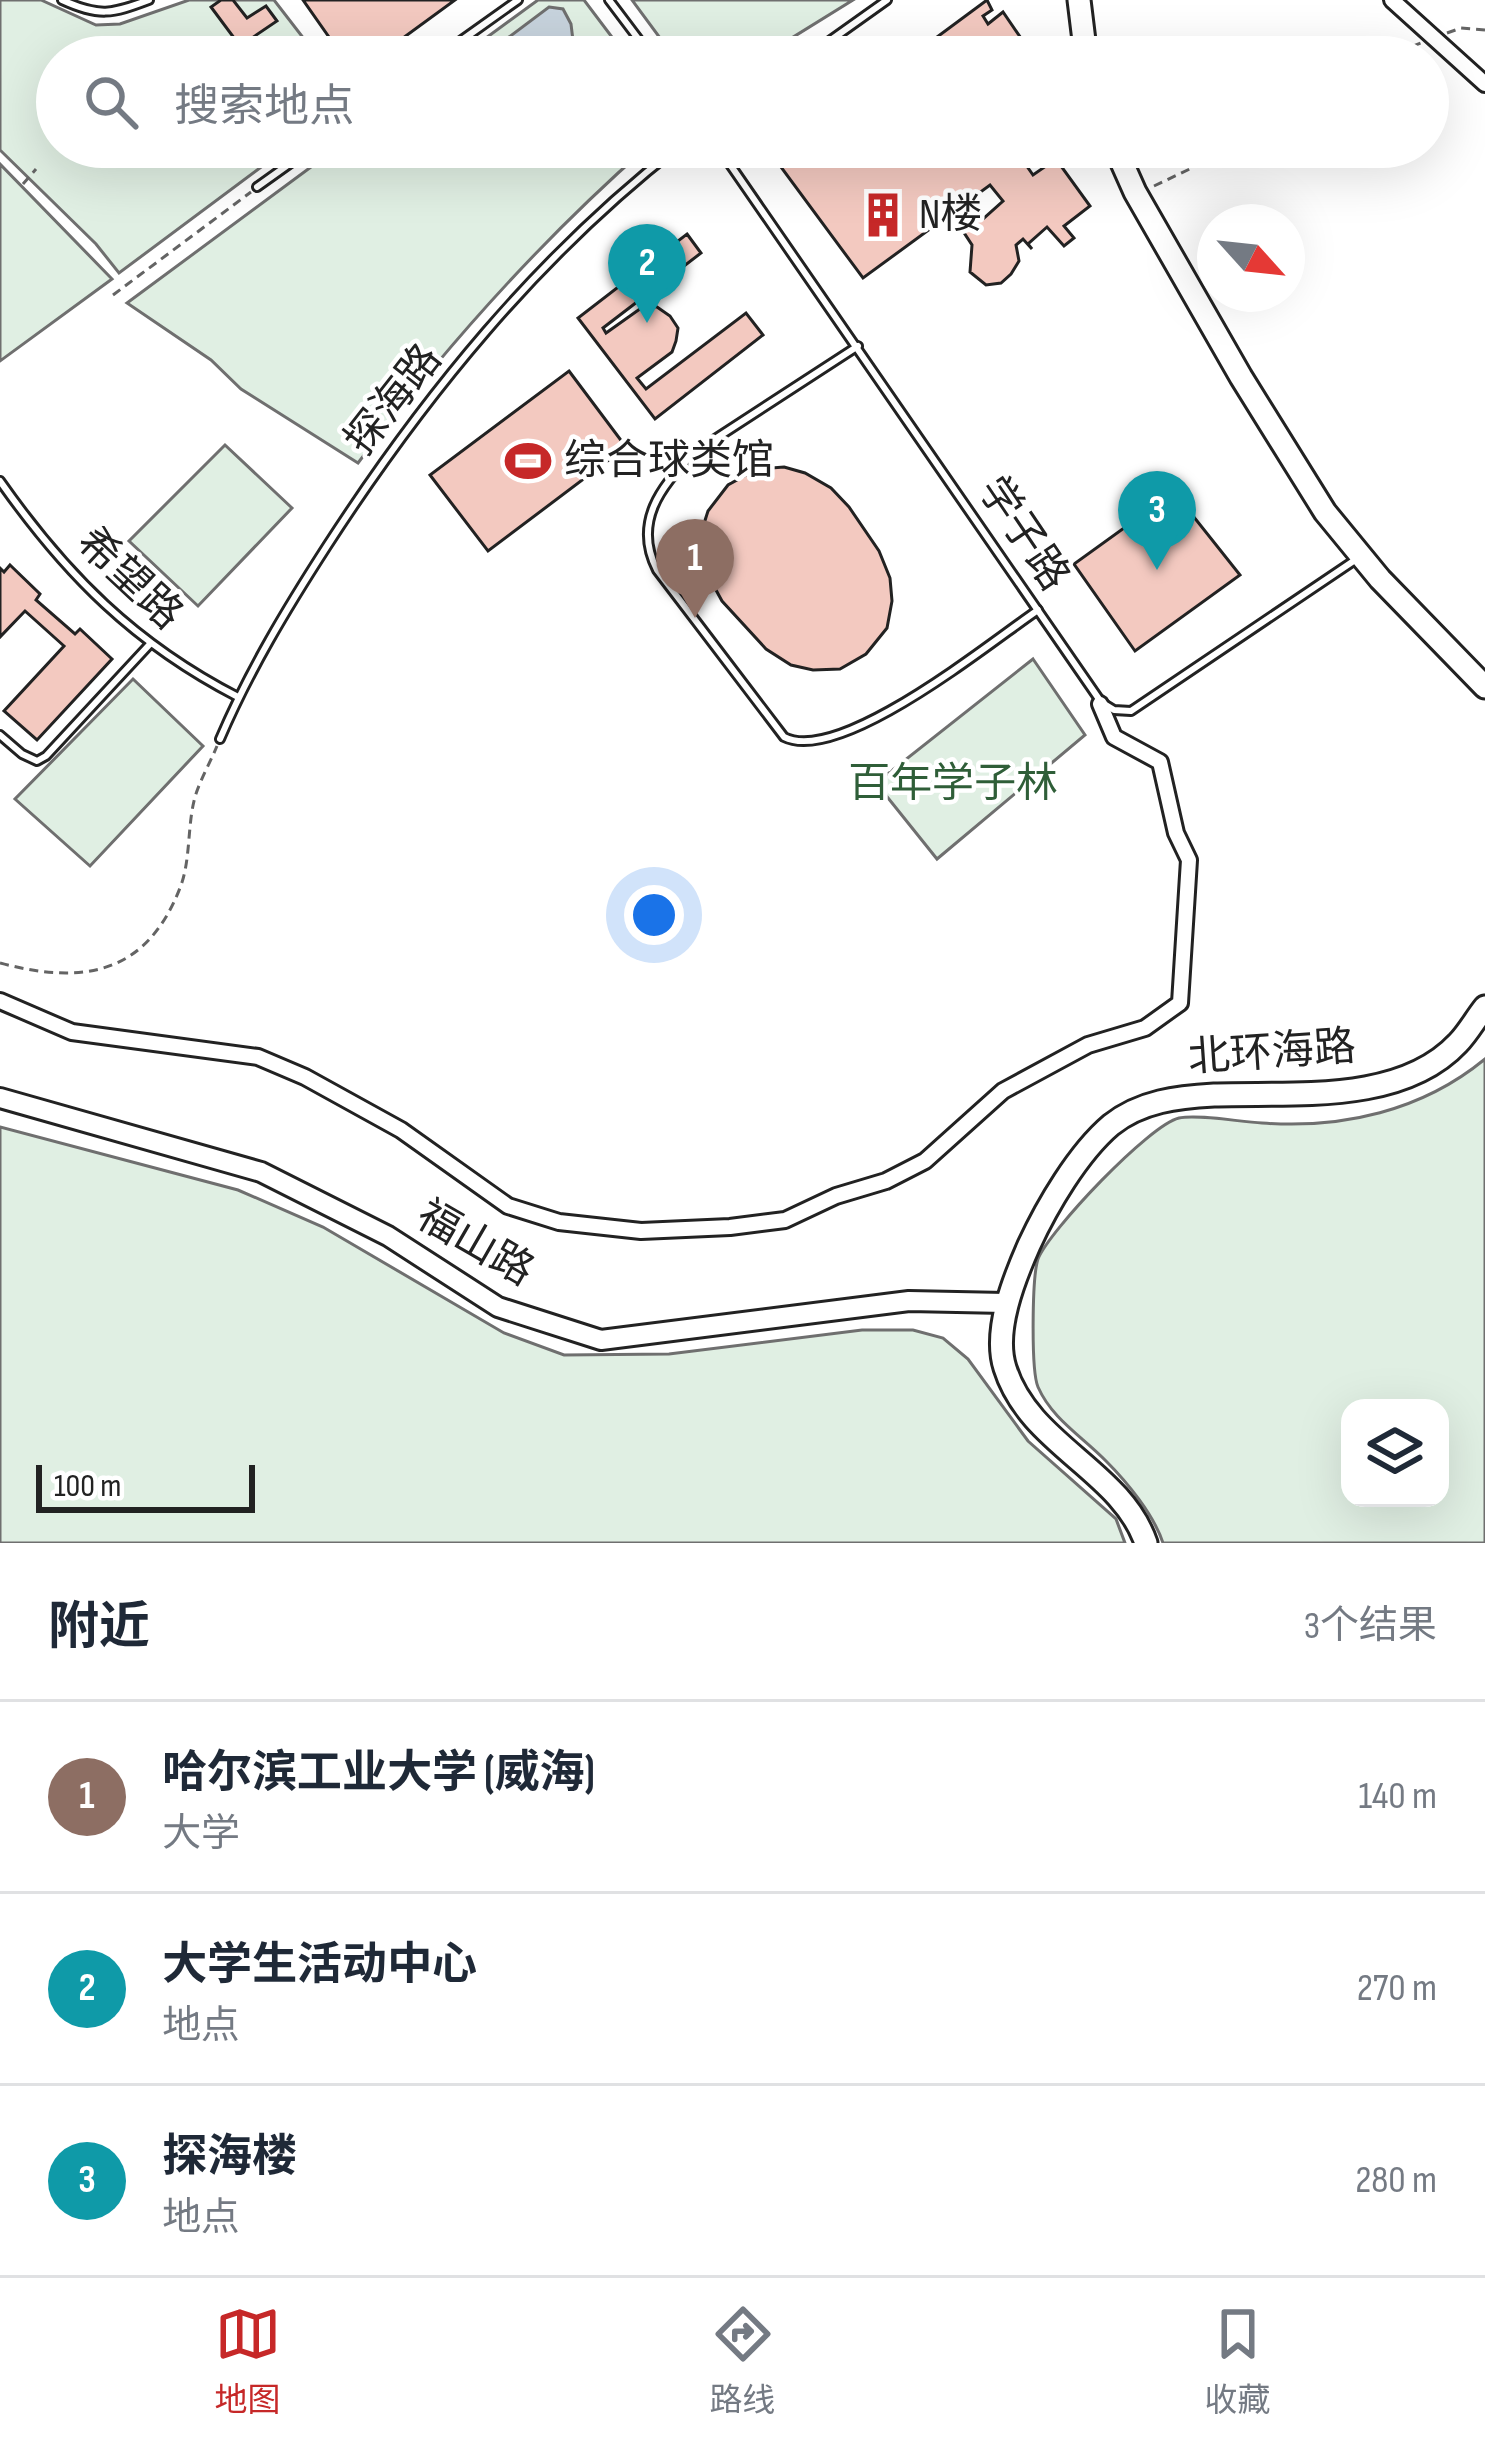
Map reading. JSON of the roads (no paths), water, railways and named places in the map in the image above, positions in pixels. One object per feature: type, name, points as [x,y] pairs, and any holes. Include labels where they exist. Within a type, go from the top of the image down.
[{"type":"main road","points":[[1079,0],[1083,36]]},
{"type":"main road","points":[[1124,168],[1241,377],[1325,512],[1485,687]]},
{"type":"main road","name":"北环海路","points":[[1146,1543],[1129,1505],[1058,1444],[1027,1408],[1004,1366],[1005,1304],[1050,1199],[1111,1126],[1144,1106],[1176,1097],[1383,1084],[1421,1071],[1457,1045],[1485,1006]]},
{"type":"main road","name":"福山路","points":[[0,1098],[261,1172],[388,1236],[498,1307],[601,1340],[909,1300],[1005,1304]]},
{"type":"street","points":[[1392,0],[1432,36]]},
{"type":"street","points":[[1449,51],[1485,84]]},
{"type":"street","points":[[0,1001],[72,1032],[258,1057],[401,1130],[508,1206],[559,1222],[641,1231],[785,1220],[925,1161],[1003,1091],[1088,1045],[1145,1028],[1180,1003],[1189,860],[1176,833],[1160,762],[1114,737],[1100,704]]},
{"type":"lane","points":[[62,0],[89,13],[109,13],[149,0]]},
{"type":"lane","points":[[467,36],[518,0]]},
{"type":"lane","points":[[609,0],[636,36]]},
{"type":"lane","points":[[837,36],[887,0]]},
{"type":"lane","points":[[257,187],[284,168]]},
{"type":"lane","name":"探海路","points":[[220,739],[288,607],[367,484],[436,392],[525,286],[616,195],[651,168]]},
{"type":"lane","name":"学子路","points":[[733,168],[1101,702],[1114,710],[1131,711],[1361,556]]},
{"type":"lane","points":[[858,346],[695,452],[677,470],[661,493],[646,534],[658,569],[784,736],[798,743],[850,733],[884,715],[1039,610]]},
{"type":"lane","name":"希望路","points":[[0,481],[78,580],[149,644],[238,698]]},
{"type":"lane","points":[[0,735],[37,761],[46,756],[149,644]]},
{"type":"place","name":"N楼","points":[[883,215]]},
{"type":"place","name":"大学生活动中心","points":[[647,323]]},
{"type":"place","name":"综合球类馆","points":[[528,461]]},
{"type":"place","name":"探海楼","points":[[1157,570]]},
{"type":"place","name":"哈尔滨工业大学 (威海)","points":[[695,618]]},
{"type":"park label","name":"百年学子林","points":[[953,784]]}]
